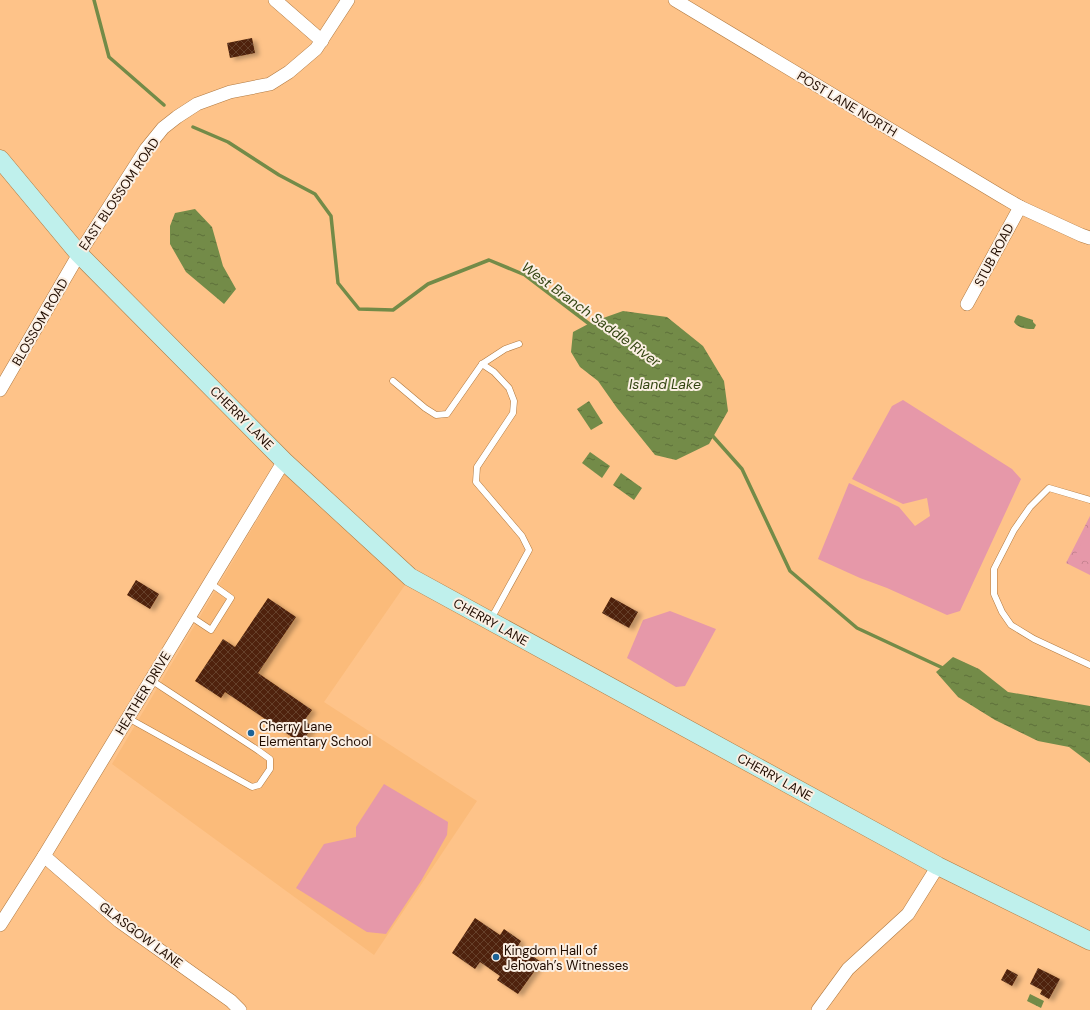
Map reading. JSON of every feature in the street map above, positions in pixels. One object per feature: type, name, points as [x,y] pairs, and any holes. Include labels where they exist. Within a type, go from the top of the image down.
[{"type":"street","points":[[275,0],[322,41]]},
{"type":"street","name":"EAST BLOSSOM ROAD","points":[[79,254],[146,149],[163,128],[176,117],[197,104],[230,92],[270,84],[290,72],[316,50],[348,0]]},
{"type":"street","name":"POST LANE NORTH","points":[[675,0],[1020,207],[1090,238]]},
{"type":"street","name":"CHERRY LANE","points":[[0,159],[79,254],[284,461],[410,577],[938,866],[1090,941]]},
{"type":"street","name":"STUB ROAD","points":[[967,304],[1020,207]]},
{"type":"street","name":"BLOSSOM ROAD","points":[[0,390],[79,254]]},
{"type":"street","name":"HEATHER DRIVE","points":[[0,926],[284,461]]},
{"type":"street","name":"GLASGOW LANE","points":[[44,856],[119,921],[231,1001],[240,1010]]},
{"type":"street","points":[[818,1010],[848,969],[908,914],[938,866]]},
{"type":"lane","points":[[393,381],[425,408],[436,415],[447,414],[482,364],[505,349],[519,344]]},
{"type":"lane","points":[[482,364],[494,372],[509,388],[514,401],[513,412],[477,467],[476,482],[522,536],[530,550],[490,621]]},
{"type":"lane","points":[[1090,500],[1049,488],[1030,507],[1018,525],[994,569],[994,594],[1002,612],[1011,625],[1034,639],[1090,665]]},
{"type":"lane","points":[[190,616],[211,630],[231,598],[210,583]]},
{"type":"lane","points":[[128,718],[252,787],[259,785],[270,769],[270,759],[151,680]]},
{"type":"shaded area","name":"Cherry Lane Elementary School","points":[[286,472],[405,585],[324,702],[477,801],[374,955],[112,764]]},
{"type":"green space","points":[[903,400],[1012,469],[1021,479],[960,611],[947,615],[818,559],[849,483],[899,507],[915,526],[930,516],[927,498],[903,504],[852,479],[892,406]]},
{"type":"green space","points":[[1090,516],[1090,575],[1066,563]]},
{"type":"green space","points":[[1090,524],[1090,563],[1075,556]]},
{"type":"green space","points":[[670,611],[716,629],[685,686],[676,687],[627,658],[643,620]]},
{"type":"green space","points":[[384,784],[448,822],[447,835],[421,881],[386,934],[367,932],[296,888],[324,844],[356,837],[356,827]]},
{"type":"water","points":[[195,209],[212,227],[223,266],[236,289],[224,304],[186,272],[170,244],[170,226],[175,213]]},
{"type":"water","name":"Island Lake","points":[[623,311],[667,317],[703,346],[724,381],[728,411],[709,444],[676,460],[655,455],[617,408],[598,381],[580,367],[571,352],[573,332],[592,322]]},
{"type":"water","points":[[1018,315],[1033,320],[1036,325],[1034,329],[1018,326],[1014,322]]},
{"type":"water","points":[[589,401],[603,423],[591,430],[577,409]]},
{"type":"water","points":[[590,452],[610,466],[602,478],[582,463]]},
{"type":"water","points":[[621,473],[642,488],[634,500],[613,485]]},
{"type":"water","points":[[953,657],[979,669],[1008,692],[1090,706],[1090,763],[1069,747],[1038,741],[995,720],[958,697],[936,672]]},
{"type":"water","points":[[1030,994],[1044,1001],[1041,1008],[1027,1001]]},
{"type":"building","points":[[252,38],[255,53],[230,58],[227,43]]},
{"type":"building","points":[[136,580],[159,594],[150,609],[127,595]]},
{"type":"building","points":[[611,597],[638,612],[629,628],[602,613]]},
{"type":"building","points":[[268,598],[296,617],[258,673],[312,710],[304,721],[313,726],[301,743],[225,692],[221,698],[195,681],[223,639],[235,647]]},
{"type":"building","name":"Kingdom Hall of Jehovah’s Witnesses","points":[[475,918],[500,935],[504,929],[521,941],[518,946],[541,962],[518,994],[497,980],[500,976],[480,962],[475,969],[452,953]]},
{"type":"building","points":[[1038,968],[1060,979],[1049,999],[1040,994],[1042,990],[1030,984]]},
{"type":"building","points":[[1007,969],[1018,975],[1012,986],[1001,980]]},
{"type":"waterway","name":"West Branch Saddle River","points":[[94,0],[109,57],[164,105]]},
{"type":"waterway","name":"West Branch Saddle River","points":[[193,127],[228,142],[279,175],[315,194],[331,216],[338,283],[359,309],[393,310],[428,284],[489,260],[525,275],[592,326]]},
{"type":"waterway","name":"West Branch Saddle River","points":[[710,433],[742,469],[790,571],[857,628],[945,669]]},
{"type":"place","name":"Cherry Lane Elementary School","points":[[251,733]]},
{"type":"place","name":"Kingdom Hall of Jehovah’s Witnesses","points":[[496,957]]}]
